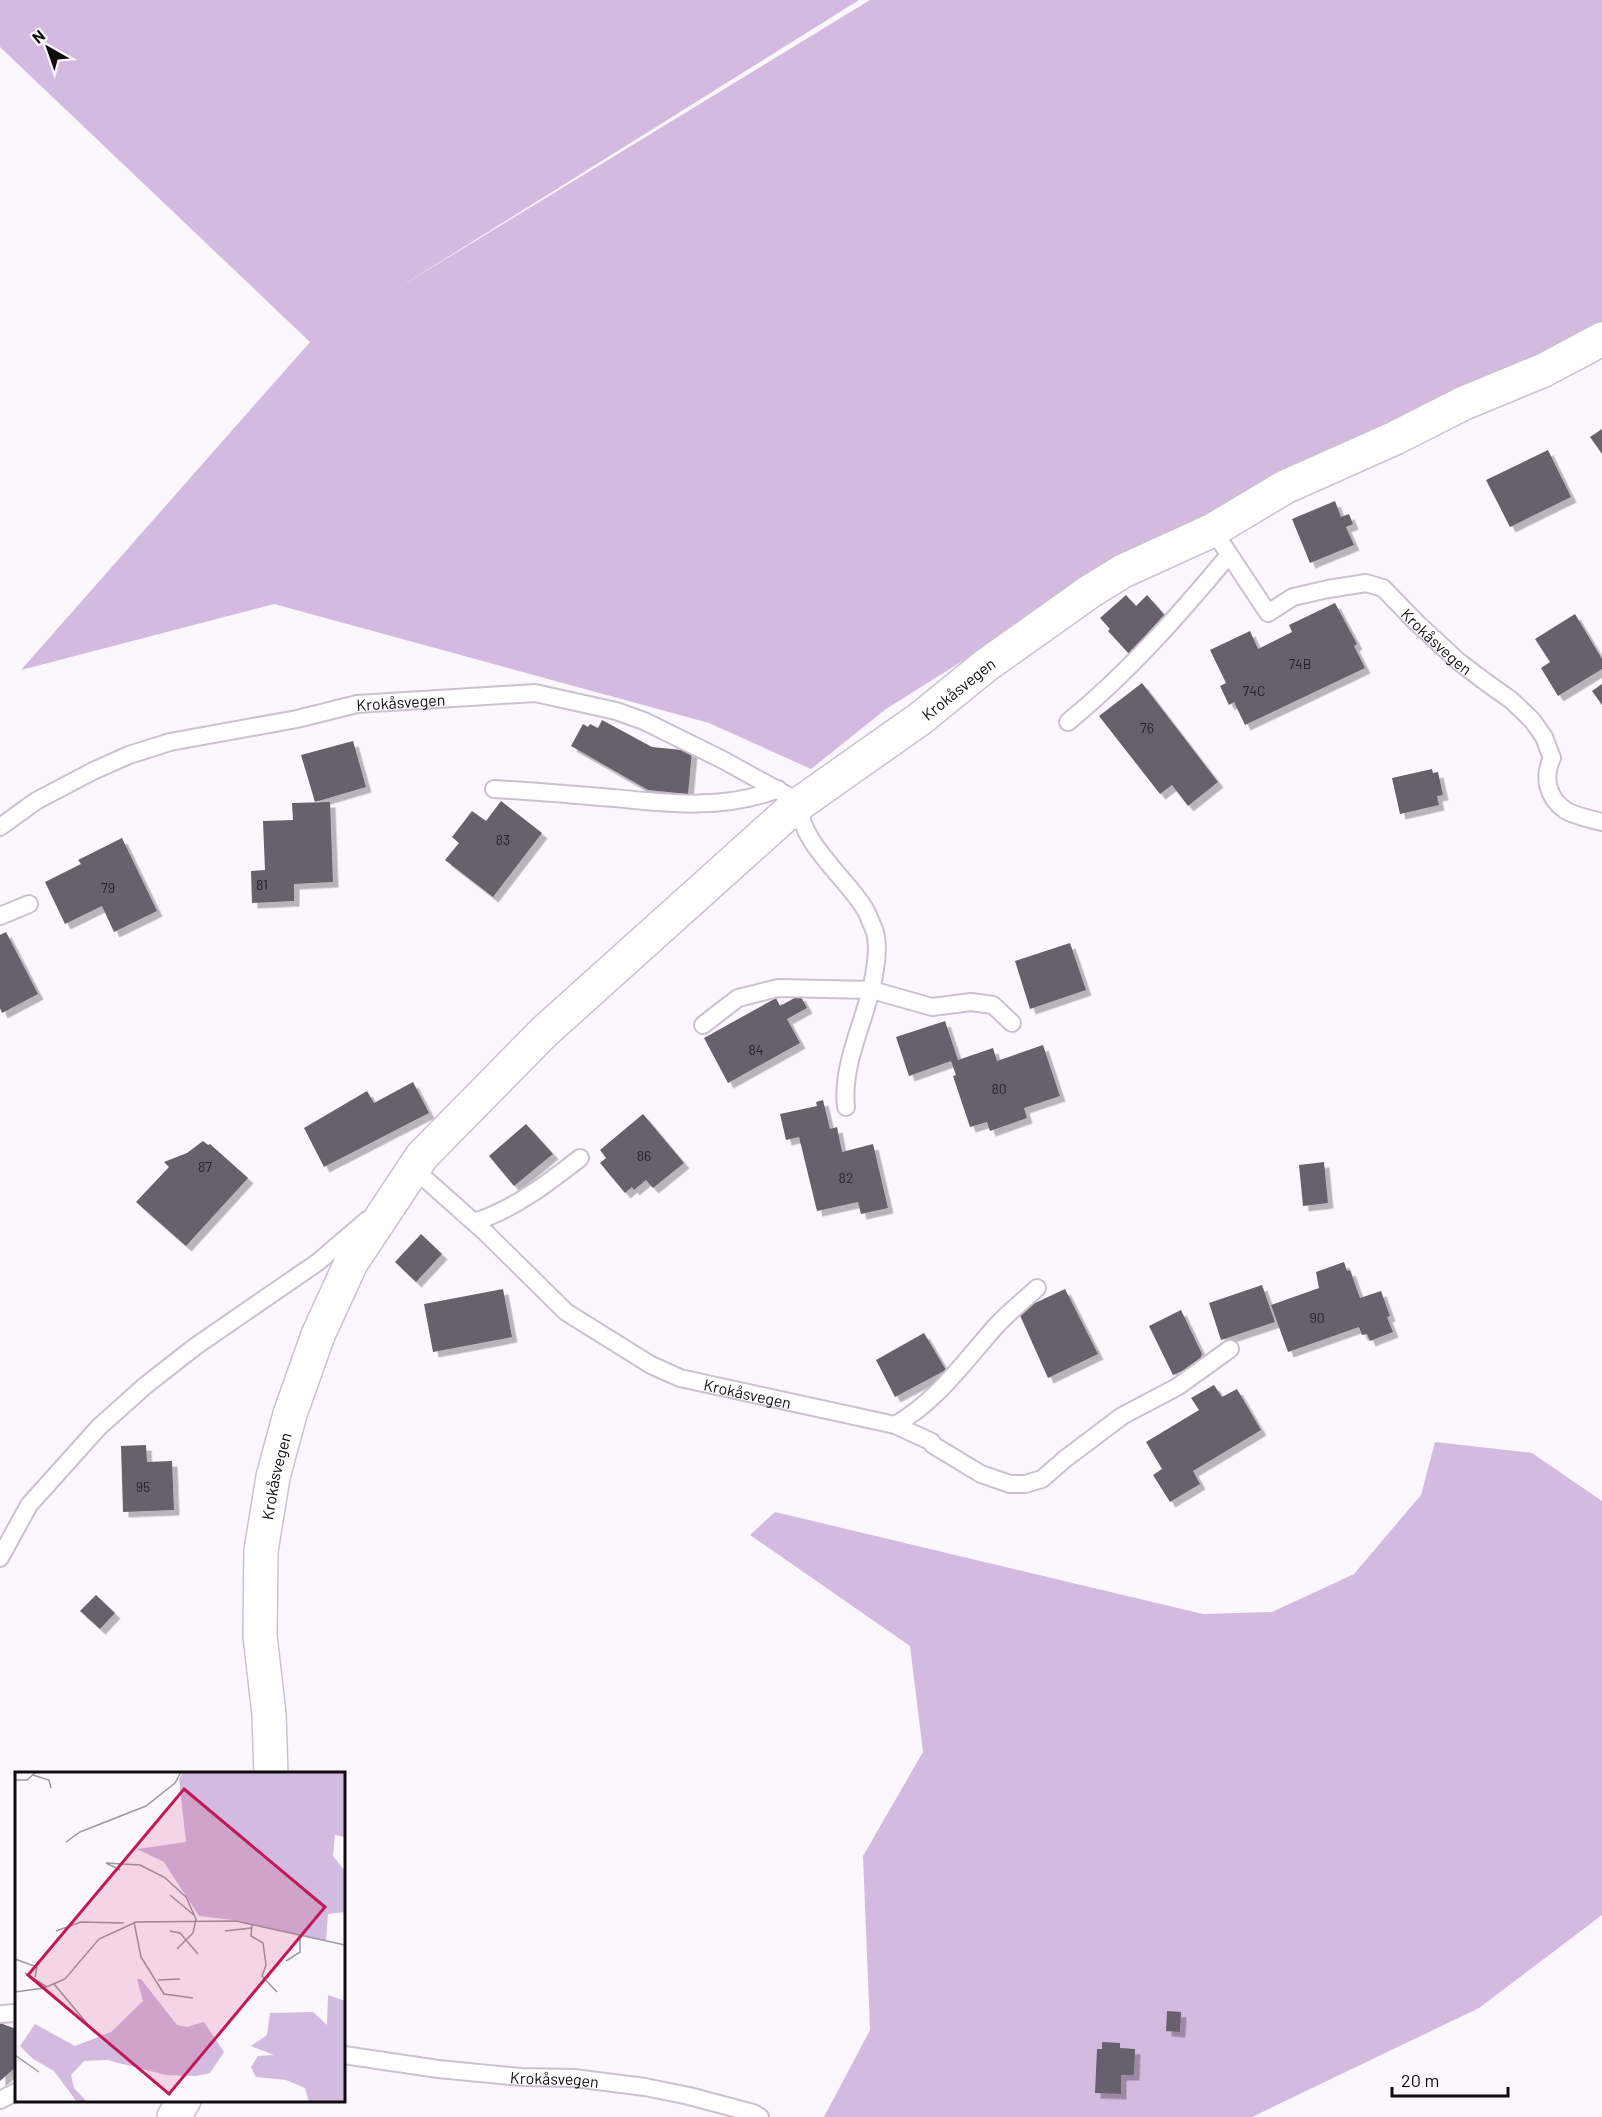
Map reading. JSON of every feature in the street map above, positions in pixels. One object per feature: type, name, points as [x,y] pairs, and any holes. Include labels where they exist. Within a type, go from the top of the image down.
[{"type":"street","name":"Krokåsvegen","points":[[271,1772],[269,1714],[260,1636],[261,1551],[273,1477],[290,1414],[318,1335],[351,1263],[422,1156],[544,1032],[783,817],[790,796],[921,718],[985,666],[1089,592],[1123,571],[1220,543],[1285,487],[1395,438],[1464,403],[1544,370],[1600,342]]},
{"type":"street","points":[[174,2117],[183,2102]]},
{"type":"lane","name":"Krokåsvegen","points":[[1068,722],[1098,697],[1145,651],[1220,543],[1268,613],[1293,597],[1328,589],[1366,583],[1383,588],[1458,661],[1511,700],[1532,720],[1544,737],[1552,758],[1546,780],[1550,794],[1566,810],[1602,822]]},
{"type":"lane","name":"Krokåsvegen","points":[[0,827],[36,801],[93,771],[129,754],[170,742],[297,719],[357,704],[535,693],[616,711],[645,721],[790,796]]},
{"type":"lane","points":[[494,789],[678,804],[733,802],[762,795],[790,796],[808,835],[865,910],[876,934],[877,955],[872,990],[849,1063],[844,1093],[846,1107]]},
{"type":"lane","points":[[0,916],[29,904]]},
{"type":"lane","points":[[703,1025],[738,999],[760,991],[778,988],[872,990],[932,1007],[971,1002],[993,1005],[1012,1023]]},
{"type":"lane","points":[[474,1222],[489,1218],[549,1182],[580,1158]]},
{"type":"lane","name":"Krokåsvegen","points":[[414,1169],[485,1232],[566,1312],[651,1365],[680,1378],[894,1425],[932,1442],[958,1462],[981,1474],[1010,1484],[1025,1484],[1042,1479],[1122,1416],[1177,1387],[1230,1349]]},
{"type":"lane","name":"Krokåsvegen","points":[[0,1558],[29,1505],[99,1428],[146,1385],[196,1346],[318,1262],[391,1201]]},
{"type":"lane","points":[[894,1425],[921,1407],[952,1379],[998,1324],[1036,1288]]},
{"type":"lane","points":[[0,2014],[15,2013]]},
{"type":"lane","name":"Krokåsvegen","points":[[345,2055],[462,2071],[521,2077],[574,2078],[645,2087],[689,2096],[753,2113],[760,2117]]},
{"type":"lane","points":[[0,2100],[15,2092]]},
{"type":"shaded area","points":[[0,0],[859,0],[395,290],[870,0],[1602,0],[1602,322],[1132,568],[1066,596],[886,709],[811,769],[709,723],[274,604],[21,670],[310,342],[0,47]]},
{"type":"shaded area","points":[[1435,1442],[1532,1453],[1602,1501],[1602,1915],[1479,2008],[1252,2117],[824,2117],[870,2030],[863,1856],[923,1752],[910,1646],[750,1535],[775,1512],[1203,1614],[1272,1612],[1354,1574],[1421,1495]]},
{"type":"building","points":[[1602,429],[1602,454],[1590,437]]},
{"type":"building","points":[[1548,450],[1571,497],[1510,527],[1486,480]]},
{"type":"building","points":[[1335,501],[1341,517],[1349,514],[1353,524],[1346,527],[1354,545],[1310,563],[1292,519]]},
{"type":"building","points":[[1126,595],[1136,606],[1147,595],[1169,620],[1130,655],[1108,631],[1110,629],[1100,618]]},
{"type":"building","points":[[1335,603],[1357,644],[1354,646],[1365,668],[1245,725],[1234,702],[1229,705],[1220,686],[1226,683],[1210,650],[1250,631],[1258,649],[1292,632],[1289,625]]},
{"type":"building","points":[[1575,614],[1602,659],[1602,669],[1558,696],[1541,668],[1550,662],[1535,639]]},
{"type":"building","points":[[1142,683],[1218,782],[1188,806],[1172,785],[1160,794],[1099,716]]},
{"type":"building","points":[[1602,684],[1602,705],[1592,691]]},
{"type":"building","points":[[602,720],[652,747],[692,751],[688,794],[648,790],[571,746],[583,724],[588,727],[590,724],[598,728]]},
{"type":"building","points":[[353,741],[366,787],[315,802],[301,755]]},
{"type":"building","points":[[1432,769],[1433,773],[1438,772],[1443,795],[1437,796],[1439,805],[1400,814],[1392,778]]},
{"type":"building","points":[[501,801],[542,833],[493,897],[445,860],[459,843],[452,837],[472,811],[486,821]]},
{"type":"building","points":[[330,802],[333,882],[294,884],[294,901],[252,903],[251,871],[265,870],[263,821],[293,820],[292,803]]},
{"type":"building","points":[[122,838],[157,911],[114,932],[102,906],[65,924],[45,882],[81,864],[78,860]]},
{"type":"building","points":[[6,932],[38,994],[2,1013],[0,1008],[0,935]]},
{"type":"building","points":[[1070,943],[1086,990],[1030,1009],[1015,961]]},
{"type":"building","points":[[800,995],[807,1008],[787,1019],[800,1043],[728,1083],[704,1038],[776,998],[780,1006]]},
{"type":"building","points":[[945,1021],[958,1060],[993,1048],[997,1061],[1043,1045],[1060,1096],[1024,1108],[1027,1118],[990,1131],[987,1122],[970,1127],[953,1076],[956,1075],[951,1061],[909,1076],[896,1037]]},
{"type":"building","points":[[413,1082],[429,1113],[324,1167],[304,1128],[367,1091],[374,1103]]},
{"type":"building","points":[[823,1100],[830,1129],[837,1127],[842,1152],[873,1144],[888,1208],[861,1214],[858,1202],[817,1211],[799,1137],[786,1140],[780,1114],[817,1106],[816,1102]]},
{"type":"building","points":[[643,1114],[684,1163],[653,1188],[646,1180],[634,1190],[632,1187],[625,1193],[600,1163],[606,1158],[600,1150]]},
{"type":"building","points":[[526,1124],[553,1154],[514,1186],[489,1156]]},
{"type":"building","points":[[203,1141],[210,1144],[248,1178],[186,1246],[136,1202],[169,1167],[164,1162],[187,1153]]},
{"type":"building","points":[[1324,1162],[1328,1203],[1303,1206],[1299,1165]]},
{"type":"building","points":[[421,1234],[442,1254],[416,1282],[395,1262]]},
{"type":"building","points":[[1344,1262],[1347,1271],[1350,1270],[1360,1298],[1381,1291],[1393,1332],[1370,1341],[1367,1334],[1362,1335],[1359,1327],[1288,1352],[1271,1305],[1319,1288],[1316,1272]]},
{"type":"building","points":[[1262,1285],[1275,1322],[1221,1340],[1209,1303]]},
{"type":"building","points":[[503,1289],[512,1337],[433,1352],[424,1304]]},
{"type":"building","points":[[1065,1289],[1098,1354],[1048,1378],[1018,1311]]},
{"type":"building","points":[[1181,1310],[1202,1354],[1199,1363],[1173,1375],[1149,1326]]},
{"type":"building","points":[[924,1333],[946,1370],[895,1397],[876,1360]]},
{"type":"building","points":[[1214,1385],[1222,1397],[1237,1389],[1261,1430],[1193,1471],[1200,1484],[1170,1502],[1153,1475],[1162,1469],[1146,1442],[1199,1410],[1191,1398]]},
{"type":"building","points":[[146,1445],[147,1462],[172,1461],[174,1510],[123,1512],[121,1446]]},
{"type":"building","points":[[96,1595],[115,1613],[100,1629],[80,1611]]},
{"type":"building","points":[[1167,2011],[1181,2012],[1180,2032],[1166,2031]]},
{"type":"building","points":[[0,2023],[15,2029],[15,2068],[0,2081]]},
{"type":"building","points":[[1102,2042],[1120,2043],[1120,2048],[1135,2049],[1134,2075],[1121,2075],[1121,2094],[1095,2093],[1097,2049],[1102,2049]]}]
